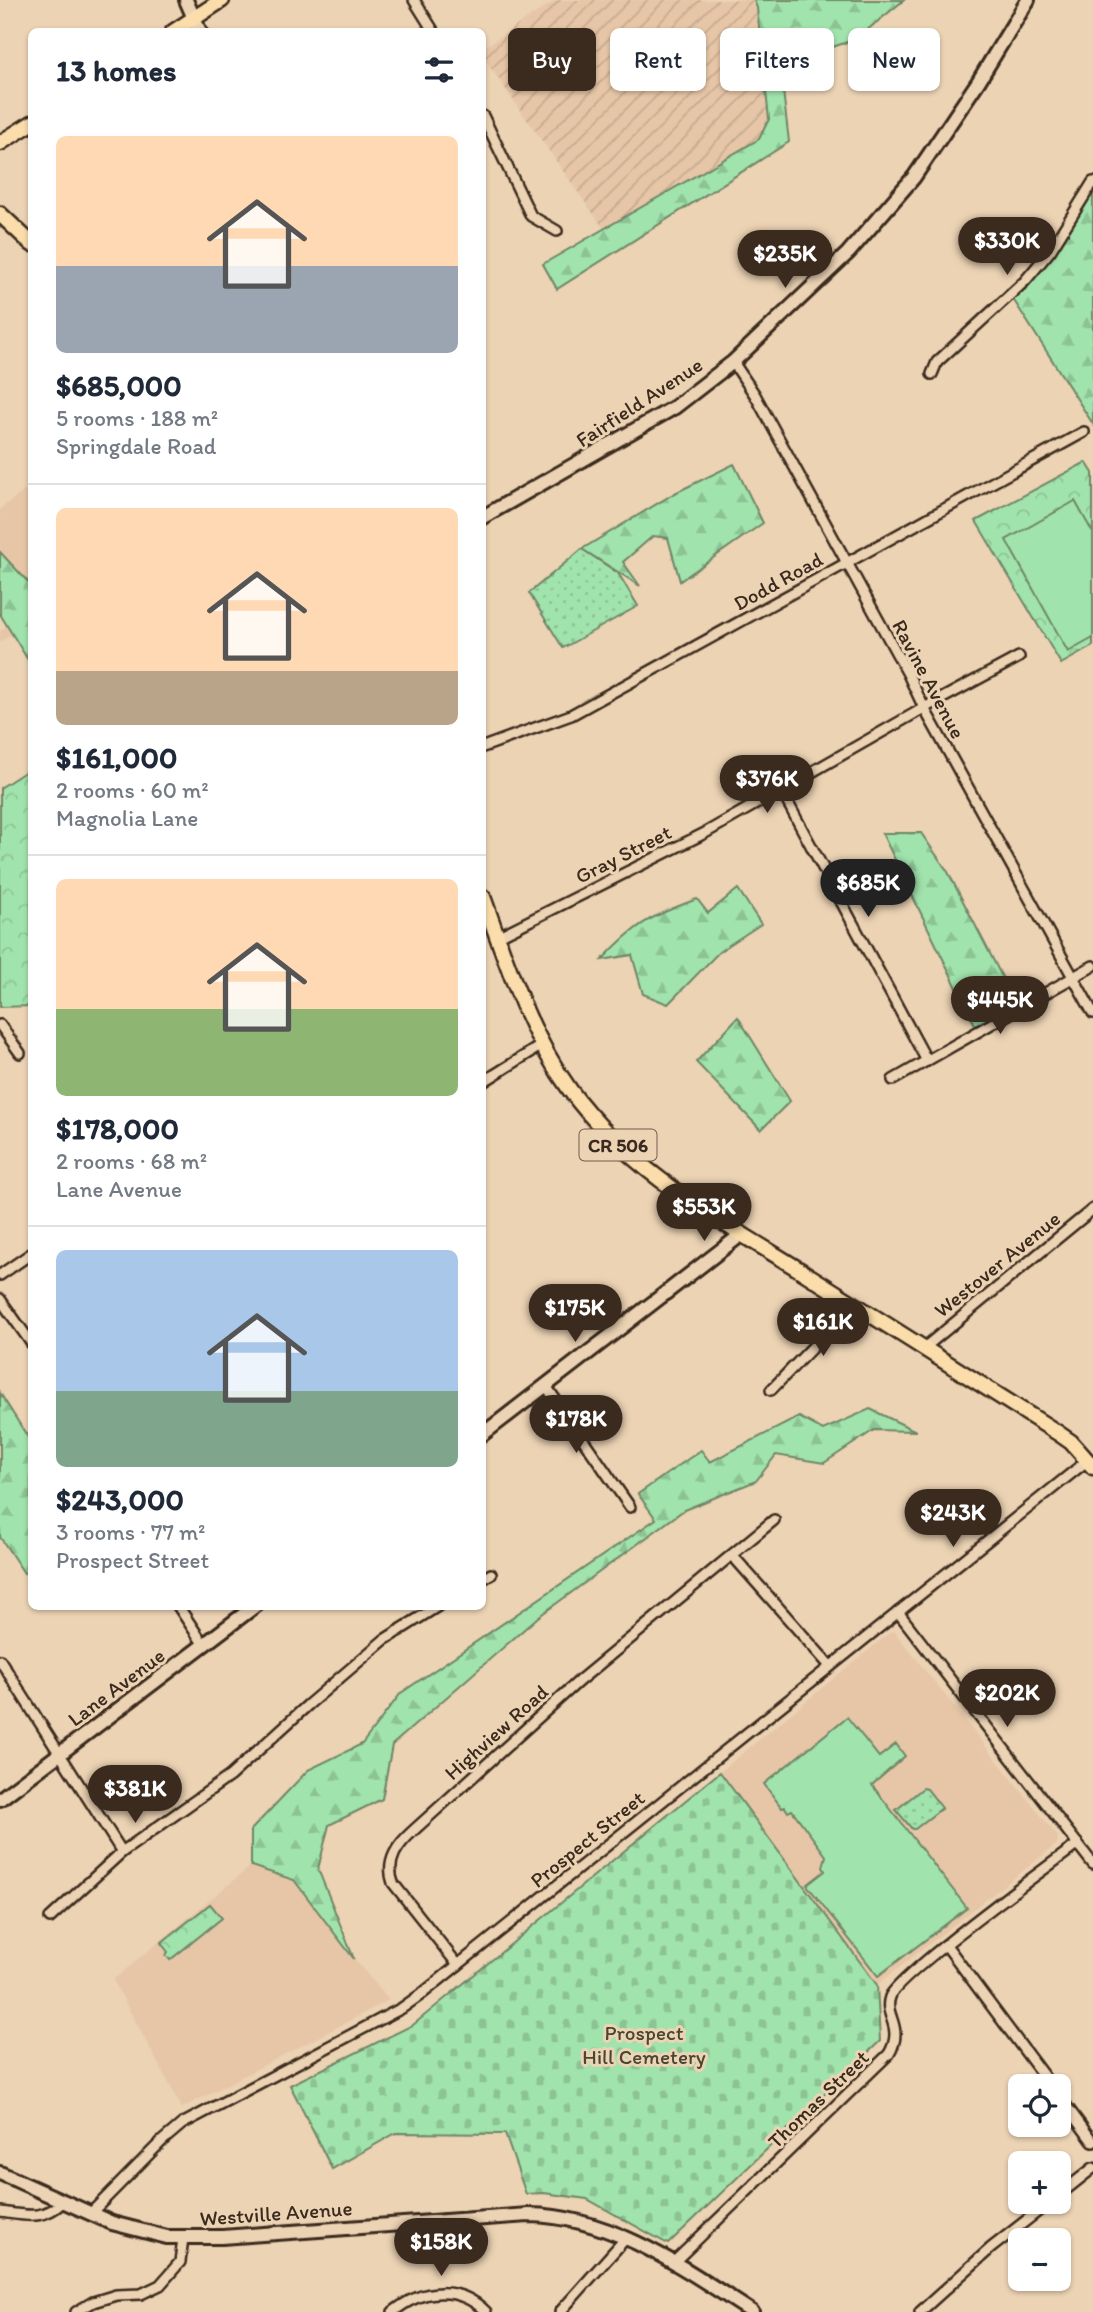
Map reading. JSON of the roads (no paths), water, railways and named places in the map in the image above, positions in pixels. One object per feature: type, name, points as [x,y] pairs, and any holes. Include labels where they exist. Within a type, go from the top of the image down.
[{"type":"main road","points":[[197,25],[222,0]]},
{"type":"main road","points":[[0,143],[28,126]]},
{"type":"main road","points":[[0,215],[28,240]]},
{"type":"main road","name":"CR 506","points":[[486,906],[516,987],[542,1045],[570,1089],[612,1139],[668,1186],[1058,1433],[1090,1463]]},
{"type":"street","points":[[186,0],[197,25]]},
{"type":"street","points":[[414,0],[431,28]]},
{"type":"street","name":"Fairfield Avenue","points":[[486,515],[675,407],[733,362],[848,253],[914,177],[978,82],[1028,0]]},
{"type":"street","points":[[486,123],[531,216],[557,231]]},
{"type":"street","points":[[932,374],[937,362],[1025,281],[1050,251],[1093,182]]},
{"type":"street","name":"Ravine Avenue","points":[[733,362],[755,395],[1093,1013]]},
{"type":"street","name":"Dodd Road","points":[[486,746],[571,715],[1084,432]]},
{"type":"street","name":"Gray Street","points":[[497,937],[705,833],[1019,657]]},
{"type":"street","points":[[781,790],[927,1061]]},
{"type":"street","points":[[893,1080],[1093,966]]},
{"type":"street","points":[[0,1025],[20,1053]]},
{"type":"street","points":[[486,1080],[542,1045]]},
{"type":"street","name":"Westover Avenue","points":[[924,1348],[1093,1209]]},
{"type":"street","points":[[486,1432],[743,1234]]},
{"type":"street","points":[[0,1275],[28,1255]]},
{"type":"street","points":[[0,1299],[28,1339]]},
{"type":"street","points":[[771,1390],[854,1304]]},
{"type":"street","points":[[546,1387],[631,1507]]},
{"type":"street","name":"Prospect Street","points":[[90,2214],[182,2124],[402,2008],[898,1612],[1090,1463]]},
{"type":"street","name":"Highview Road","points":[[458,1965],[393,1883],[389,1873],[396,1850],[414,1830],[580,1680],[774,1520]]},
{"type":"street","points":[[732,1555],[830,1666]]},
{"type":"street","points":[[181,1610],[204,1645]]},
{"type":"street","name":"Lane Avenue","points":[[0,1799],[250,1610]]},
{"type":"street","points":[[50,1918],[122,1852],[230,1776],[384,1640],[432,1610]]},
{"type":"street","points":[[898,1612],[1093,1864]]},
{"type":"street","points":[[0,1660],[122,1852]]},
{"type":"street","name":"Thomas Street","points":[[674,2262],[889,2054],[897,2031],[890,2010],[890,1997],[897,1987],[946,1945],[1078,1844]]},
{"type":"street","points":[[946,1945],[1042,2074]]},
{"type":"street","points":[[1071,2112],[1093,2142]]},
{"type":"street","points":[[1071,2185],[1093,2168]]},
{"type":"street","name":"Westville Avenue","points":[[0,2173],[129,2229],[183,2238],[529,2215],[564,2217],[625,2239],[674,2262],[752,2312]]},
{"type":"street","points":[[0,2212],[38,2216],[52,2212],[63,2202]]},
{"type":"street","points":[[920,2312],[991,2248],[1035,2214]]},
{"type":"street","points":[[76,2312],[93,2302],[116,2295],[141,2294],[160,2285],[180,2262],[183,2238]]},
{"type":"street","points":[[560,2312],[625,2239]]},
{"type":"street","points":[[393,2312],[415,2298],[444,2292],[465,2296],[486,2312]]},
{"type":"park label","name":"Prospect Hill Cemetery","points":[[644,2044]]}]
